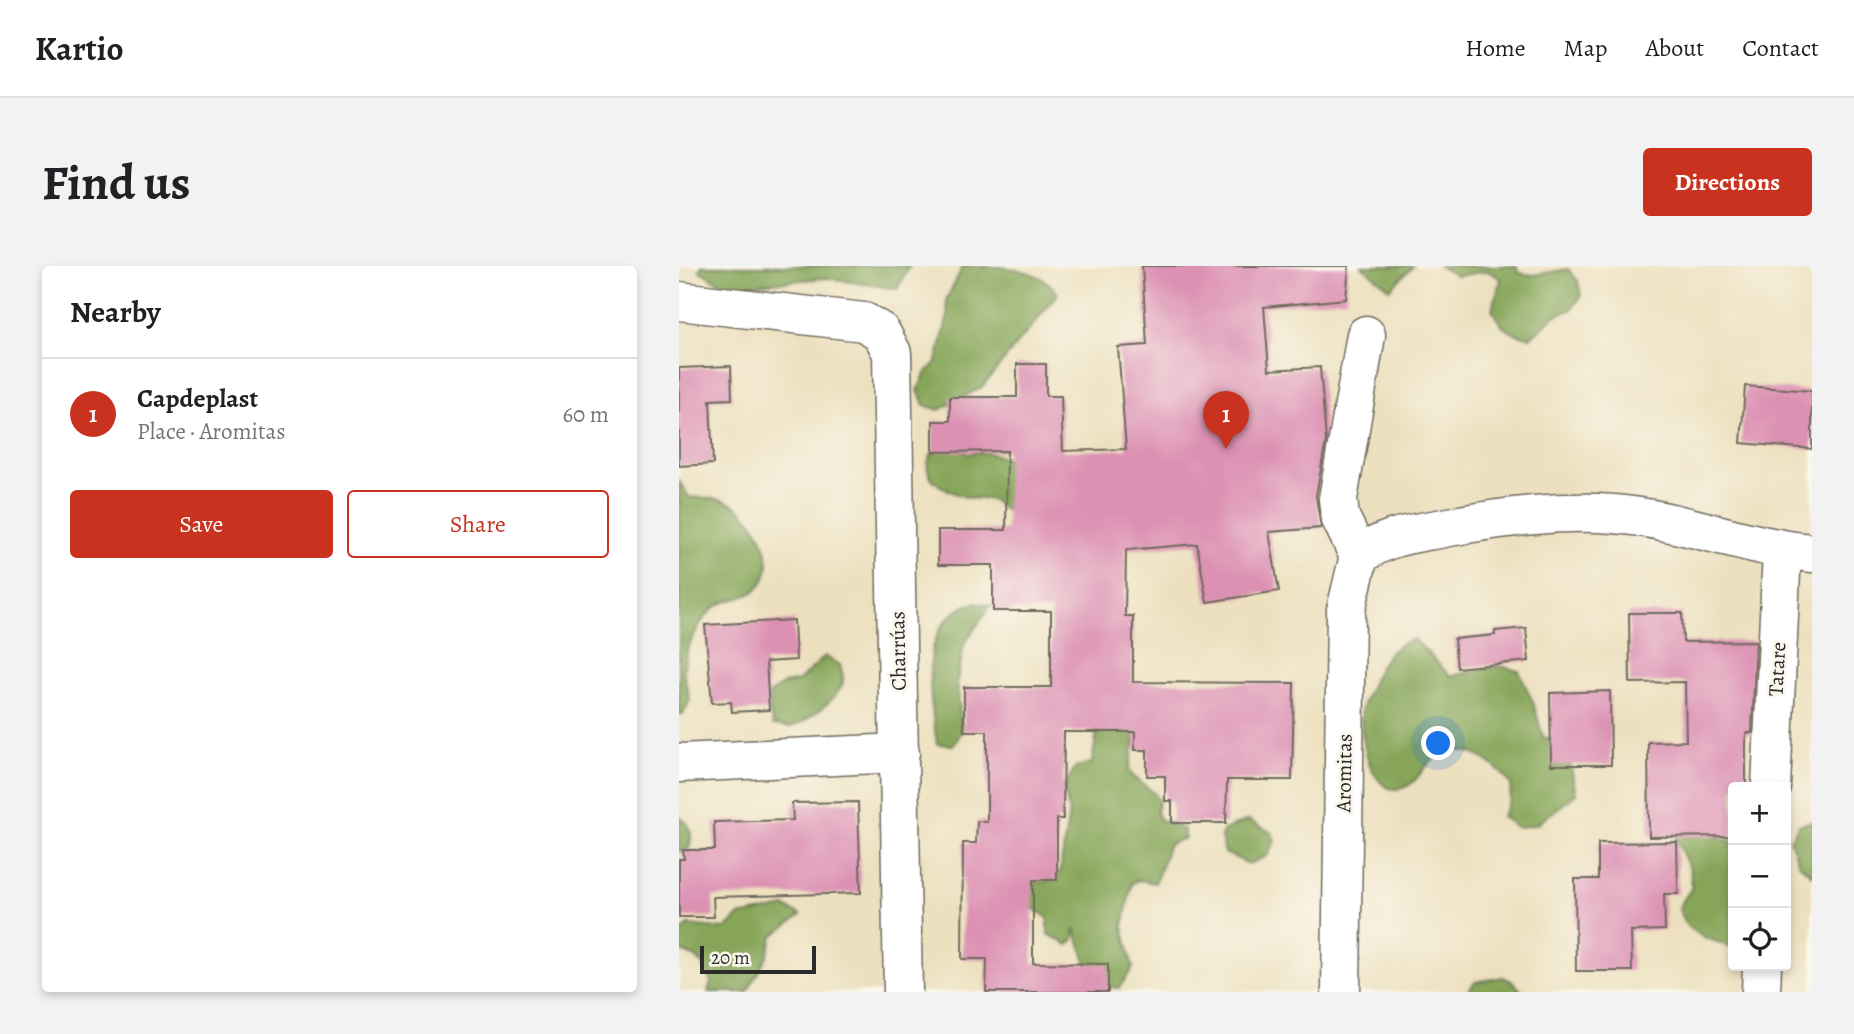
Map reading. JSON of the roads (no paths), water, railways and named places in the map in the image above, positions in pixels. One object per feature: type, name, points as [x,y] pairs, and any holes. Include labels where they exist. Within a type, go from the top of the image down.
[{"type":"street","name":"Charrúas","points":[[679,300],[863,322],[881,332],[892,354],[903,992]]},
{"type":"street","points":[[1366,335],[1338,499],[1340,517],[1359,556],[1381,541],[1517,514],[1615,514],[1797,552]]},
{"type":"street","name":"Tatare","points":[[1772,782],[1797,552]]},
{"type":"street","name":"Aromitas","points":[[1341,992],[1346,610],[1359,556]]},
{"type":"street","points":[[679,763],[900,753]]},
{"type":"street","points":[[1761,992],[1762,971]]},
{"type":"place","name":"Capdeplast","points":[[1226,449]]}]
